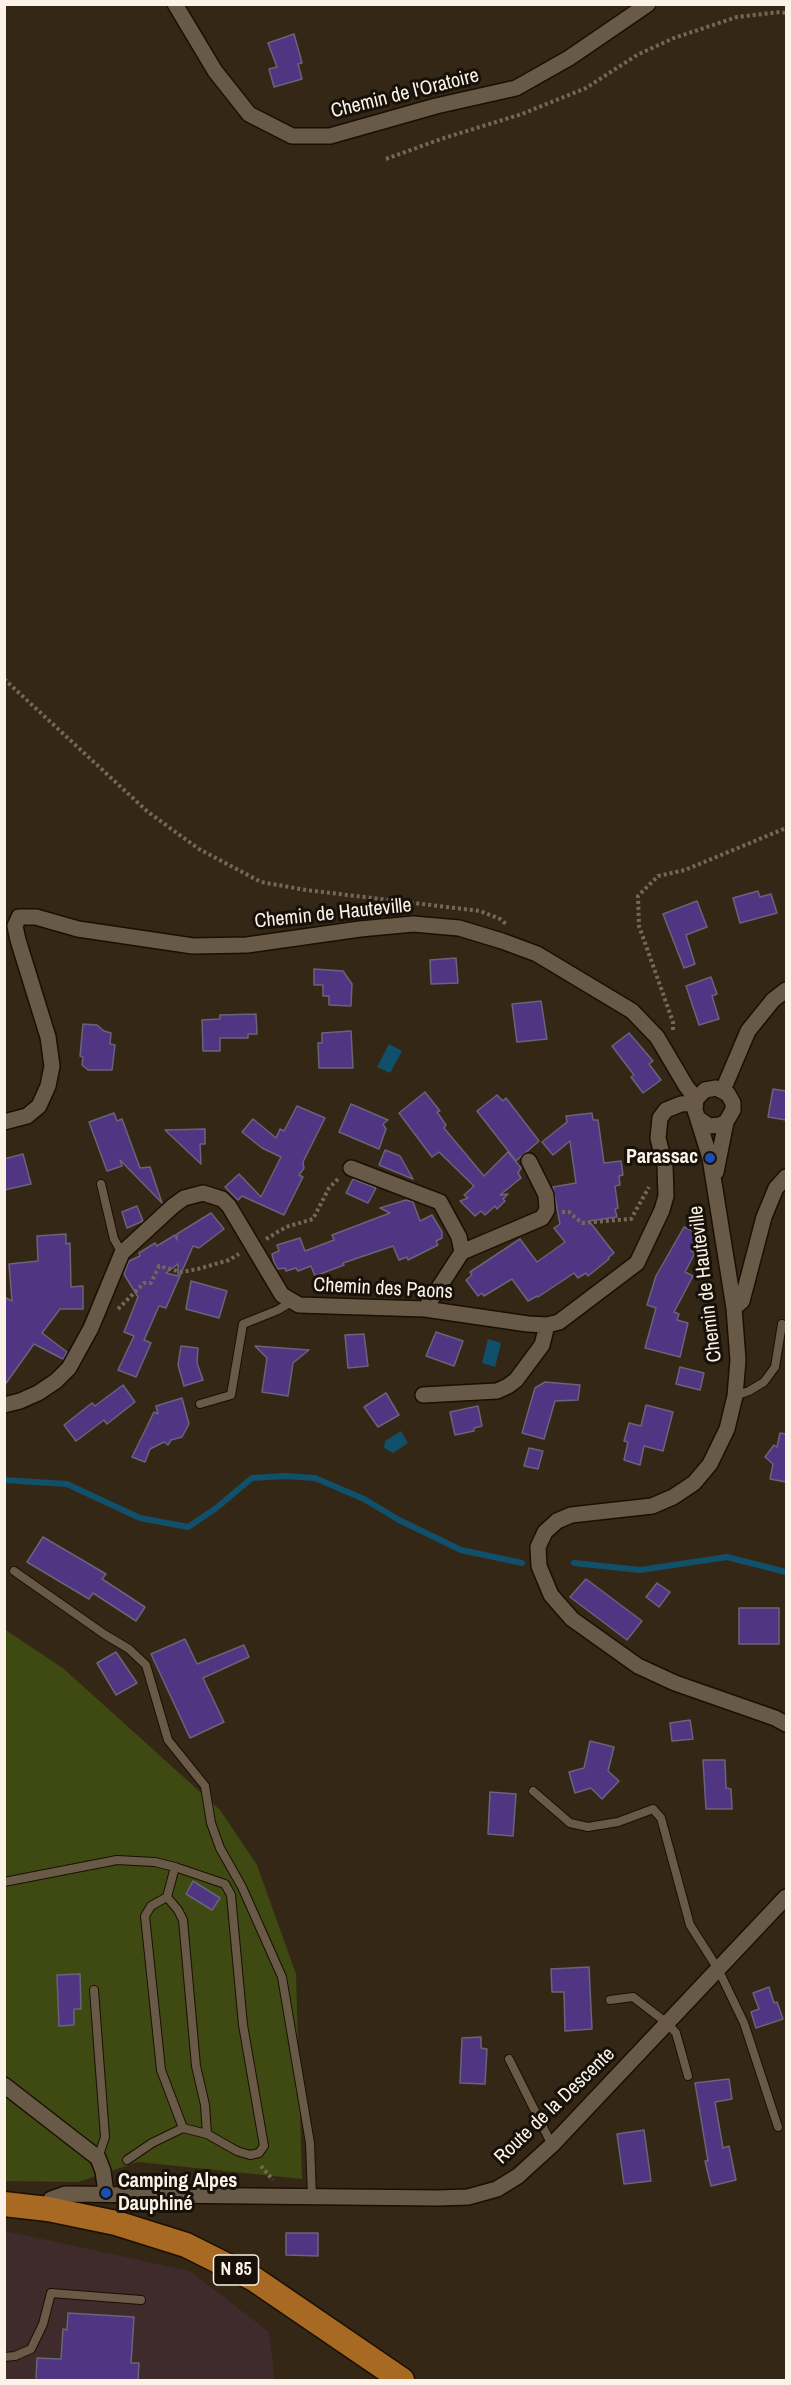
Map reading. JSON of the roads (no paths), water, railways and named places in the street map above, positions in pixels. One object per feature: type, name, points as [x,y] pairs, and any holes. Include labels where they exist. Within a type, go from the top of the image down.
[{"type":"main road","name":"N 85","points":[[4,2204],[48,2208],[153,2234],[215,2258],[254,2279],[402,2380]]},
{"type":"street","name":"Chemin de l'Oratoire","points":[[175,4],[215,71],[249,114],[292,136],[330,136],[436,106],[516,88],[569,58],[648,4]]},
{"type":"street","name":"Chemin de Hauteville","points":[[4,1122],[27,1116],[39,1106],[48,1086],[52,1066],[48,1037],[18,940],[15,926],[19,917],[36,917],[78,929],[192,946],[247,945],[412,924],[459,928],[537,954],[632,1011],[646,1024],[667,1053],[696,1101]]},
{"type":"street","points":[[723,1090],[748,1031],[773,1000],[786,990]]},
{"type":"street","points":[[716,1088],[723,1090],[728,1094],[733,1110],[726,1122],[709,1126],[699,1119],[695,1110],[696,1101],[705,1090],[716,1088]]},
{"type":"street","points":[[423,1395],[497,1391],[508,1386],[516,1380],[543,1345],[547,1325],[559,1322],[637,1263],[662,1210],[666,1196],[664,1166],[658,1138],[660,1118],[666,1110],[696,1101]]},
{"type":"street","name":"Chemin de Hauteville","points":[[699,1119],[714,1181],[734,1308],[738,1360],[735,1396],[723,1438],[710,1464],[693,1483],[673,1497],[652,1506],[571,1515],[557,1521],[545,1532],[538,1547],[538,1566],[552,1595],[572,1619],[638,1666],[675,1683],[776,1718],[786,1724]]},
{"type":"street","name":"Chemin de Hauteville","points":[[714,1181],[726,1122]]},
{"type":"street","points":[[425,1309],[462,1252],[542,1218],[547,1210],[546,1195],[529,1161]]},
{"type":"street","points":[[351,1168],[440,1202],[459,1237],[462,1252]]},
{"type":"street","points":[[734,1308],[742,1300],[764,1217],[776,1188],[785,1183]]},
{"type":"street","name":"Chemin des Paons","points":[[4,1405],[38,1393],[56,1381],[69,1368],[91,1328],[123,1253],[173,1206],[184,1198],[203,1193],[222,1199],[229,1206],[282,1295],[291,1302],[311,1307],[361,1306],[425,1309],[547,1325]]},
{"type":"street","name":"Route de la Descente","points":[[48,2208],[51,2199],[58,2196],[106,2193],[468,2198],[496,2189],[518,2176],[552,2145],[786,1897]]},
{"type":"street","points":[[4,2085],[98,2158],[103,2171],[106,2193]]},
{"type":"lane","points":[[101,1184],[114,1239],[123,1253]]},
{"type":"lane","points":[[200,1404],[231,1395],[243,1324],[278,1310],[291,1302]]},
{"type":"lane","points":[[735,1396],[764,1382],[775,1367],[782,1324]]},
{"type":"lane","points":[[14,1571],[129,1649],[146,1665],[168,1740],[205,1786],[211,1823],[220,1848],[252,1908],[282,1977],[310,2143],[312,2197]]},
{"type":"lane","points":[[533,1791],[570,1823],[588,1827],[618,1822],[653,1809],[662,1818],[690,1925],[718,1969],[744,2023],[778,2127]]},
{"type":"lane","points":[[4,1882],[117,1860],[155,1862],[225,1884],[231,1895],[243,2025],[264,2146],[259,2153],[250,2155],[237,2151],[207,2134],[183,2128],[152,2143],[128,2160]]},
{"type":"lane","points":[[175,1867],[167,1897],[151,1906],[145,1917],[161,2070],[183,2128]]},
{"type":"lane","points":[[167,1897],[183,1920],[196,2066],[205,2105],[207,2134]]},
{"type":"lane","points":[[94,1990],[105,2137],[105,2143],[98,2158]]},
{"type":"lane","points":[[610,2000],[633,1997],[667,2023],[676,2033],[688,2076]]},
{"type":"lane","points":[[509,2059],[552,2145]]},
{"type":"lane","points":[[4,2357],[31,2349],[44,2324],[51,2293],[141,2300]]},
{"type":"water","points":[[389,1044],[402,1051],[390,1073],[377,1067]]},
{"type":"water","points":[[488,1339],[501,1343],[495,1367],[482,1363]]},
{"type":"water","points":[[401,1431],[408,1443],[393,1453],[384,1448],[385,1441]]},
{"type":"waterway","points":[[4,1480],[67,1484],[140,1518],[188,1527],[215,1509],[252,1478],[285,1476],[315,1478],[364,1499],[399,1520],[461,1550],[522,1563]]},
{"type":"waterway","points":[[574,1563],[640,1570],[727,1557],[786,1572]]},
{"type":"place","name":"Parassac","points":[[710,1158]]},
{"type":"place","name":"Camping Alpes Dauphiné","points":[[106,2193]]}]
